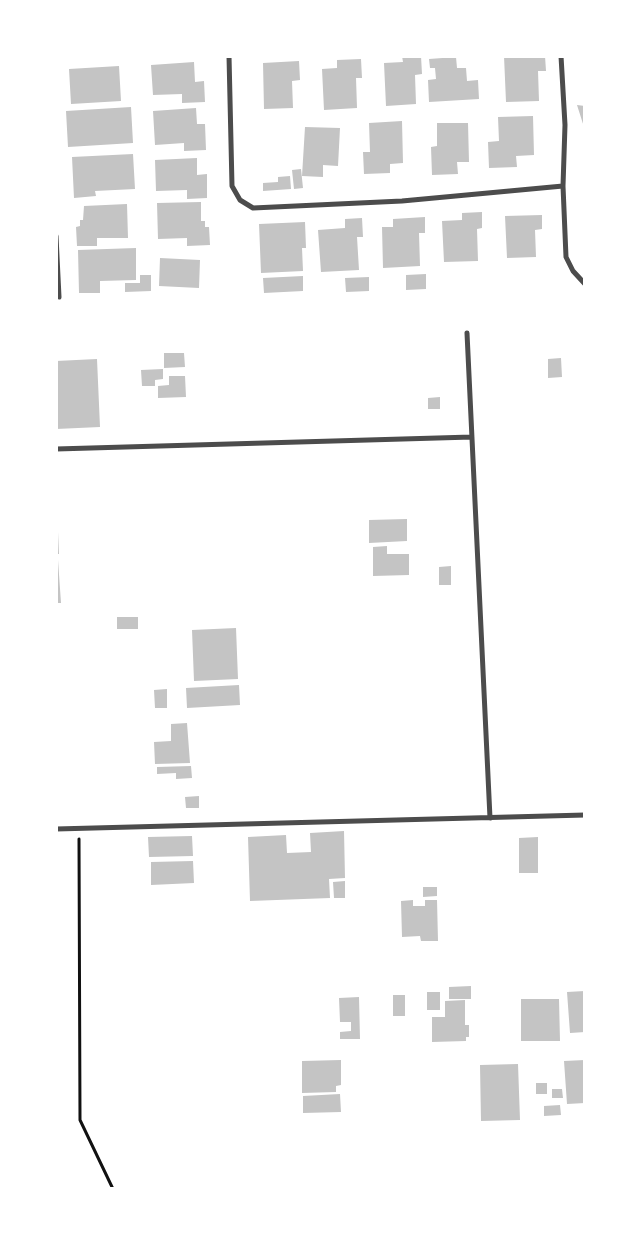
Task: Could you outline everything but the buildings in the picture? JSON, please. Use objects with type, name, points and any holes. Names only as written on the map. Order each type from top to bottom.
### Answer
[{"type":"street","points":[[229,56],[232,186],[240,200],[253,208],[402,201],[563,186]]},
{"type":"street","points":[[561,56],[565,125],[563,186],[566,257],[573,271],[585,284]]},
{"type":"street","points":[[56,236],[59,297]]},
{"type":"street","points":[[467,333],[490,818]]},
{"type":"street","points":[[56,449],[472,437]]},
{"type":"street","points":[[56,829],[585,815]]},
{"type":"path","points":[[79,828],[80,1120],[113,1189]]}]
